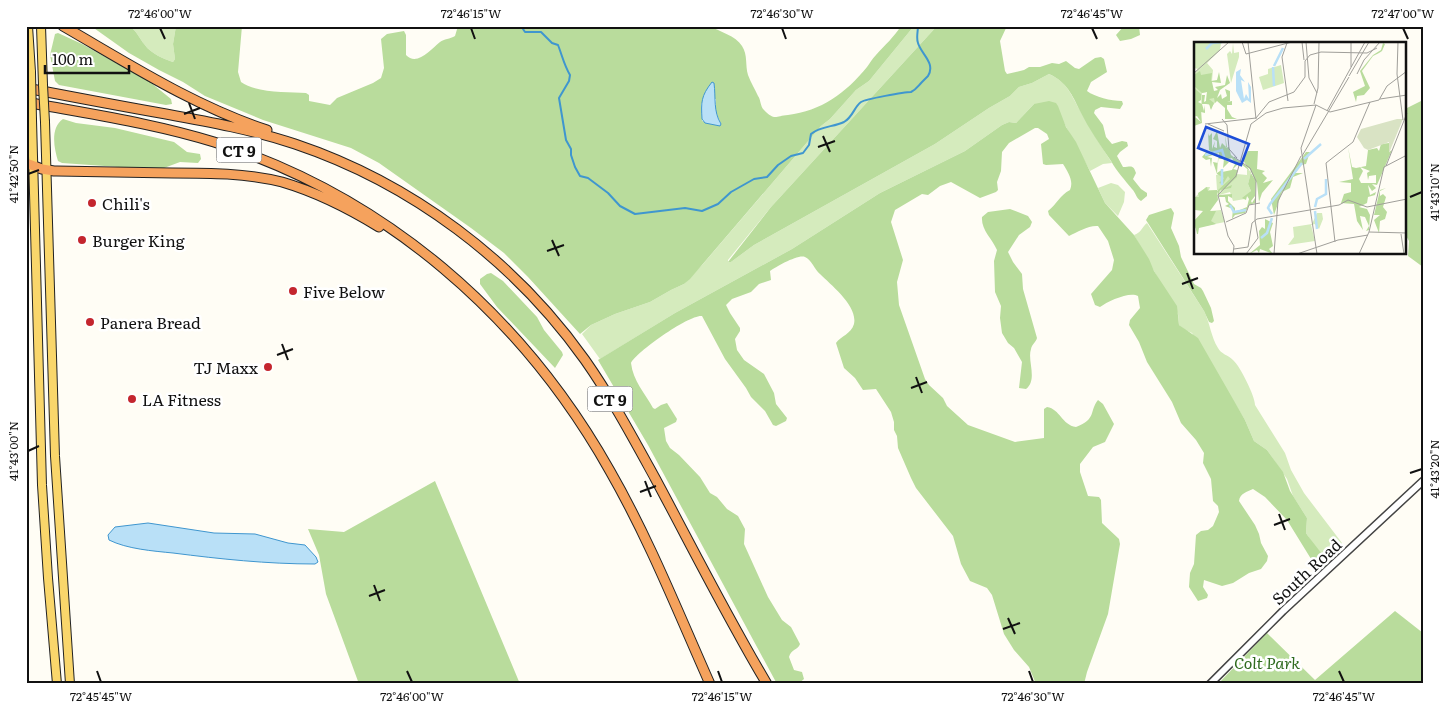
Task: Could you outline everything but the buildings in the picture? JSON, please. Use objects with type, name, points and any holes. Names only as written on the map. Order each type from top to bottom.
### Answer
[{"type":"highway","points":[[63,26],[207,107],[234,119],[270,131],[284,140]]},
{"type":"highway","name":"CT 9","points":[[26,88],[225,125],[284,140],[358,170],[398,191],[433,212],[466,236],[520,283],[549,314],[585,360],[618,411],[767,684]]},
{"type":"highway","name":"CT 9","points":[[26,102],[170,130],[216,143],[258,158],[346,200],[391,228],[476,296],[515,337],[548,376],[582,424],[610,471],[637,523],[710,684]]},
{"type":"highway","points":[[30,164],[46,170],[228,174],[270,180],[304,189],[336,203],[369,221],[417,252],[428,256]]},
{"type":"main road","points":[[28,26],[32,120],[30,164],[42,485],[57,684]]},
{"type":"main road","points":[[41,26],[56,456],[70,684]]},
{"type":"main road","points":[[36,288],[44,291],[51,301]]},
{"type":"main road","points":[[38,358],[53,358]]},
{"type":"main road","points":[[38,370],[53,369]]},
{"type":"main road","points":[[47,570],[62,572]]},
{"type":"main road","points":[[48,578],[62,572]]},
{"type":"street","name":"South Road","points":[[1210,684],[1283,611],[1423,481]]},
{"type":"green space","points":[[91,26],[129,26],[136,32],[150,51],[173,62],[175,59],[173,44],[176,26],[242,26],[238,72],[241,82],[247,86],[263,90],[306,93],[309,95],[309,101],[330,105],[337,98],[381,78],[384,68],[381,39],[387,34],[404,31],[406,35],[406,55],[415,59],[424,56],[442,41],[455,36],[458,26],[709,26],[732,37],[742,46],[745,53],[748,75],[762,107],[771,116],[775,117],[800,113],[832,99],[859,76],[901,26],[914,26],[869,81],[856,90],[830,119],[821,126],[690,279],[650,302],[615,314],[591,325],[580,334],[504,253],[379,163],[351,148],[263,120],[205,96],[129,53]],"holes":[[[716,99],[715,110],[720,125],[702,121],[701,104]]]},
{"type":"green space","points":[[129,26],[176,26],[173,44],[175,59],[173,62],[150,51],[136,32]]},
{"type":"green space","points":[[914,26],[937,26],[771,207],[728,262],[731,262],[754,245],[935,144],[1010,96],[1019,87],[1049,74],[1061,81],[1069,90],[1112,163],[1103,164],[1090,171],[1064,123],[1034,104],[1016,123],[1009,122],[1002,125],[965,151],[880,193],[792,249],[675,313],[600,359],[582,334],[591,325],[615,314],[650,302],[684,284],[821,126],[830,119],[856,90],[869,81]]},
{"type":"green space","points":[[937,26],[1007,26],[1000,41],[1007,74],[1029,67],[1040,67],[1052,63],[1059,64],[1066,61],[1079,69],[1095,58],[1101,57],[1104,59],[1107,72],[1091,82],[1087,91],[1103,98],[1122,101],[1123,104],[1120,109],[1101,107],[1095,110],[1094,113],[1103,125],[1106,137],[1112,144],[1122,141],[1127,142],[1128,146],[1117,156],[1123,167],[1134,168],[1136,173],[1133,179],[1147,193],[1147,196],[1141,201],[1138,198],[1095,137],[1065,85],[1049,74],[1019,87],[1010,96],[935,144],[754,245],[731,262],[728,262],[771,207]]},
{"type":"green space","points":[[1124,26],[1139,26],[1140,35],[1120,41],[1116,35]]},
{"type":"green space","points":[[58,33],[82,44],[150,82],[171,99],[172,104],[166,105],[59,85],[55,81],[50,55],[55,34]]},
{"type":"green space","points":[[1423,100],[1423,267],[1408,256],[1409,241],[1406,236],[1406,108]]},
{"type":"green space","points":[[1049,101],[1056,103],[1058,106],[1066,127],[1076,142],[1105,203],[1134,235],[1154,271],[1177,306],[1179,325],[1198,338],[1245,420],[1254,441],[1267,450],[1283,472],[1290,491],[1307,518],[1306,533],[1329,563],[1320,570],[1316,567],[1287,520],[1265,497],[1253,489],[1242,494],[1239,501],[1255,525],[1268,556],[1267,561],[1261,569],[1249,573],[1233,583],[1222,586],[1204,580],[1203,587],[1208,595],[1207,598],[1198,601],[1189,587],[1190,573],[1194,564],[1196,535],[1213,526],[1219,512],[1218,506],[1213,501],[1211,479],[1203,463],[1204,453],[1196,440],[1181,423],[1172,402],[1147,362],[1139,342],[1129,325],[1130,320],[1140,308],[1138,296],[1125,296],[1100,307],[1095,305],[1091,294],[1112,270],[1114,260],[1108,241],[1098,226],[1087,228],[1069,236],[1049,215],[1048,211],[1070,190],[1071,180],[1063,164],[1043,164],[1041,144],[1049,139],[1047,134],[1035,128],[1009,143],[1002,152],[1001,171],[996,192],[980,198],[951,182],[940,186],[928,195],[922,194],[895,210],[891,222],[903,260],[897,282],[899,305],[925,379],[943,398],[947,406],[968,425],[1015,442],[1044,438],[1044,409],[1047,407],[1055,411],[1071,426],[1076,427],[1090,418],[1098,400],[1103,404],[1114,424],[1105,442],[1093,447],[1080,464],[1080,472],[1088,496],[1099,497],[1101,500],[1102,523],[1119,539],[1120,544],[1108,614],[1084,684],[1036,684],[1029,667],[1014,650],[1004,634],[992,595],[987,588],[970,581],[961,564],[953,536],[916,488],[898,448],[891,412],[876,389],[863,390],[855,378],[844,368],[836,343],[853,327],[854,317],[852,310],[843,296],[818,272],[809,260],[805,257],[797,257],[770,271],[771,280],[759,284],[751,292],[732,299],[726,305],[740,328],[735,339],[737,350],[744,360],[764,374],[774,393],[776,404],[787,418],[786,421],[776,426],[773,425],[765,411],[751,397],[725,359],[702,316],[676,327],[643,351],[631,363],[637,381],[653,408],[655,409],[667,403],[677,419],[676,422],[664,428],[666,441],[670,448],[700,477],[710,493],[717,497],[727,509],[738,516],[745,529],[744,544],[768,597],[782,620],[791,627],[800,644],[791,652],[789,657],[794,670],[802,672],[804,679],[798,684],[777,684],[648,445],[598,360],[675,313],[792,249],[880,193],[965,151],[1002,125],[1009,122],[1016,123],[1034,104]]},
{"type":"green space","points":[[63,119],[76,123],[115,128],[174,142],[187,152],[200,154],[201,159],[198,163],[180,162],[164,168],[147,169],[62,163],[58,161],[54,138],[56,128]]},
{"type":"green space","points":[[1111,183],[1118,185],[1125,192],[1124,202],[1118,216],[1105,203],[1098,188]]},
{"type":"green space","points":[[1171,208],[1174,213],[1171,228],[1179,246],[1181,257],[1194,284],[1201,288],[1211,308],[1214,321],[1212,323],[1209,322],[1204,311],[1146,220],[1149,215]]},
{"type":"green space","points":[[1010,209],[1028,216],[1032,222],[1030,227],[1019,235],[1008,252],[1022,274],[1023,289],[1037,338],[1031,349],[1032,375],[1026,389],[1019,388],[1022,362],[1002,333],[1001,306],[995,292],[994,261],[997,250],[982,222],[982,217],[988,212]]},
{"type":"green space","points":[[1147,223],[1204,311],[1218,348],[1236,363],[1243,375],[1253,395],[1255,405],[1285,453],[1291,470],[1304,493],[1342,543],[1327,560],[1314,546],[1306,533],[1307,518],[1293,496],[1287,479],[1267,450],[1254,441],[1245,420],[1192,333],[1179,325],[1178,314],[1134,235]]},
{"type":"green space","points":[[491,273],[503,281],[537,317],[544,330],[562,352],[563,355],[555,368],[497,307],[480,284],[480,279]]},
{"type":"green space","points":[[435,481],[520,684],[359,684],[326,594],[319,555],[308,529],[344,532]]},
{"type":"green space","name":"Colt Park","points":[[1395,611],[1423,633],[1423,684],[1218,684],[1267,633],[1315,680]]},
{"type":"water","points":[[712,82],[714,83],[716,109],[720,126],[705,123],[702,119],[702,99]]},
{"type":"water","points":[[148,523],[214,533],[255,534],[288,543],[305,545],[318,562],[315,564],[297,564],[226,559],[140,549],[124,546],[109,540],[108,535],[115,527]]},
{"type":"waterway","points":[[521,26],[525,32],[541,32],[552,43],[558,45],[570,75],[569,81],[559,98],[566,140],[580,176],[588,178],[608,193],[620,206],[635,214],[685,208],[702,211],[718,204],[731,192],[754,179],[767,177],[778,165],[791,156],[803,153],[809,145],[811,134],[819,129],[844,122],[861,102],[913,91],[928,76],[930,71],[929,63],[917,41],[918,26]]},
{"type":"place","name":"Chili's","points":[[92,203]]},
{"type":"place","name":"Burger King","points":[[82,240]]},
{"type":"place","name":"Five Below","points":[[293,291]]},
{"type":"place","name":"Panera Bread","points":[[90,322]]},
{"type":"place","name":"TJ Maxx","points":[[268,367]]},
{"type":"place","name":"LA Fitness","points":[[132,399]]}]
